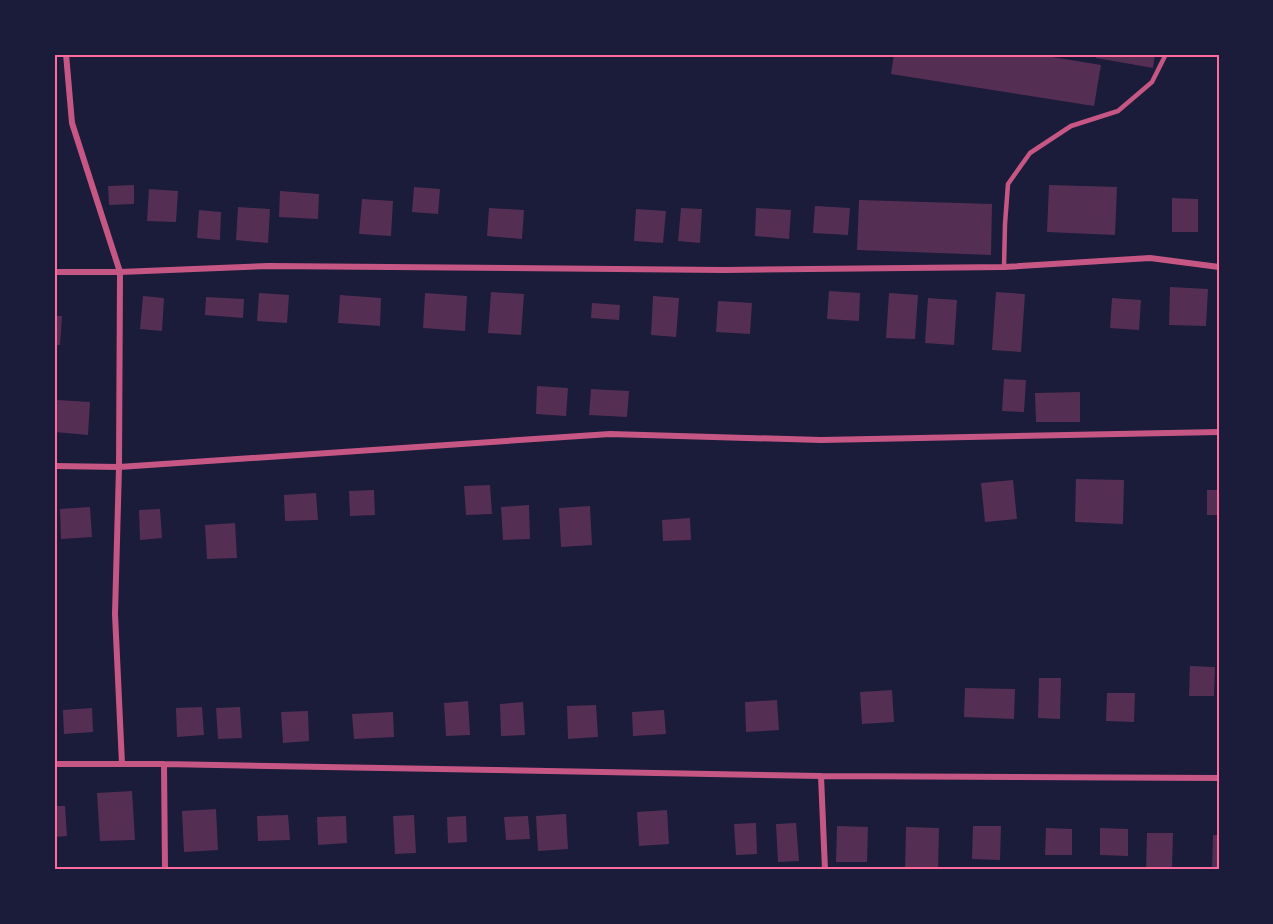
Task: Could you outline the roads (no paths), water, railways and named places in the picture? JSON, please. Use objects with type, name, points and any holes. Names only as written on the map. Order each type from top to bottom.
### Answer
[{"type":"street","points":[[66,54],[72,123],[120,272],[116,614],[122,764]]},
{"type":"street","points":[[54,272],[120,272],[269,266],[724,270],[1004,267],[1150,258],[1219,267]]},
{"type":"street","points":[[54,466],[119,467],[610,434],[821,440],[1219,432]]},
{"type":"street","points":[[54,764],[821,776],[1219,778]]},
{"type":"street","points":[[164,764],[165,870]]},
{"type":"street","points":[[821,776],[825,870]]},
{"type":"lane","points":[[1004,267],[1008,184],[1030,153],[1071,126],[1118,111],[1152,82],[1166,54]]}]
